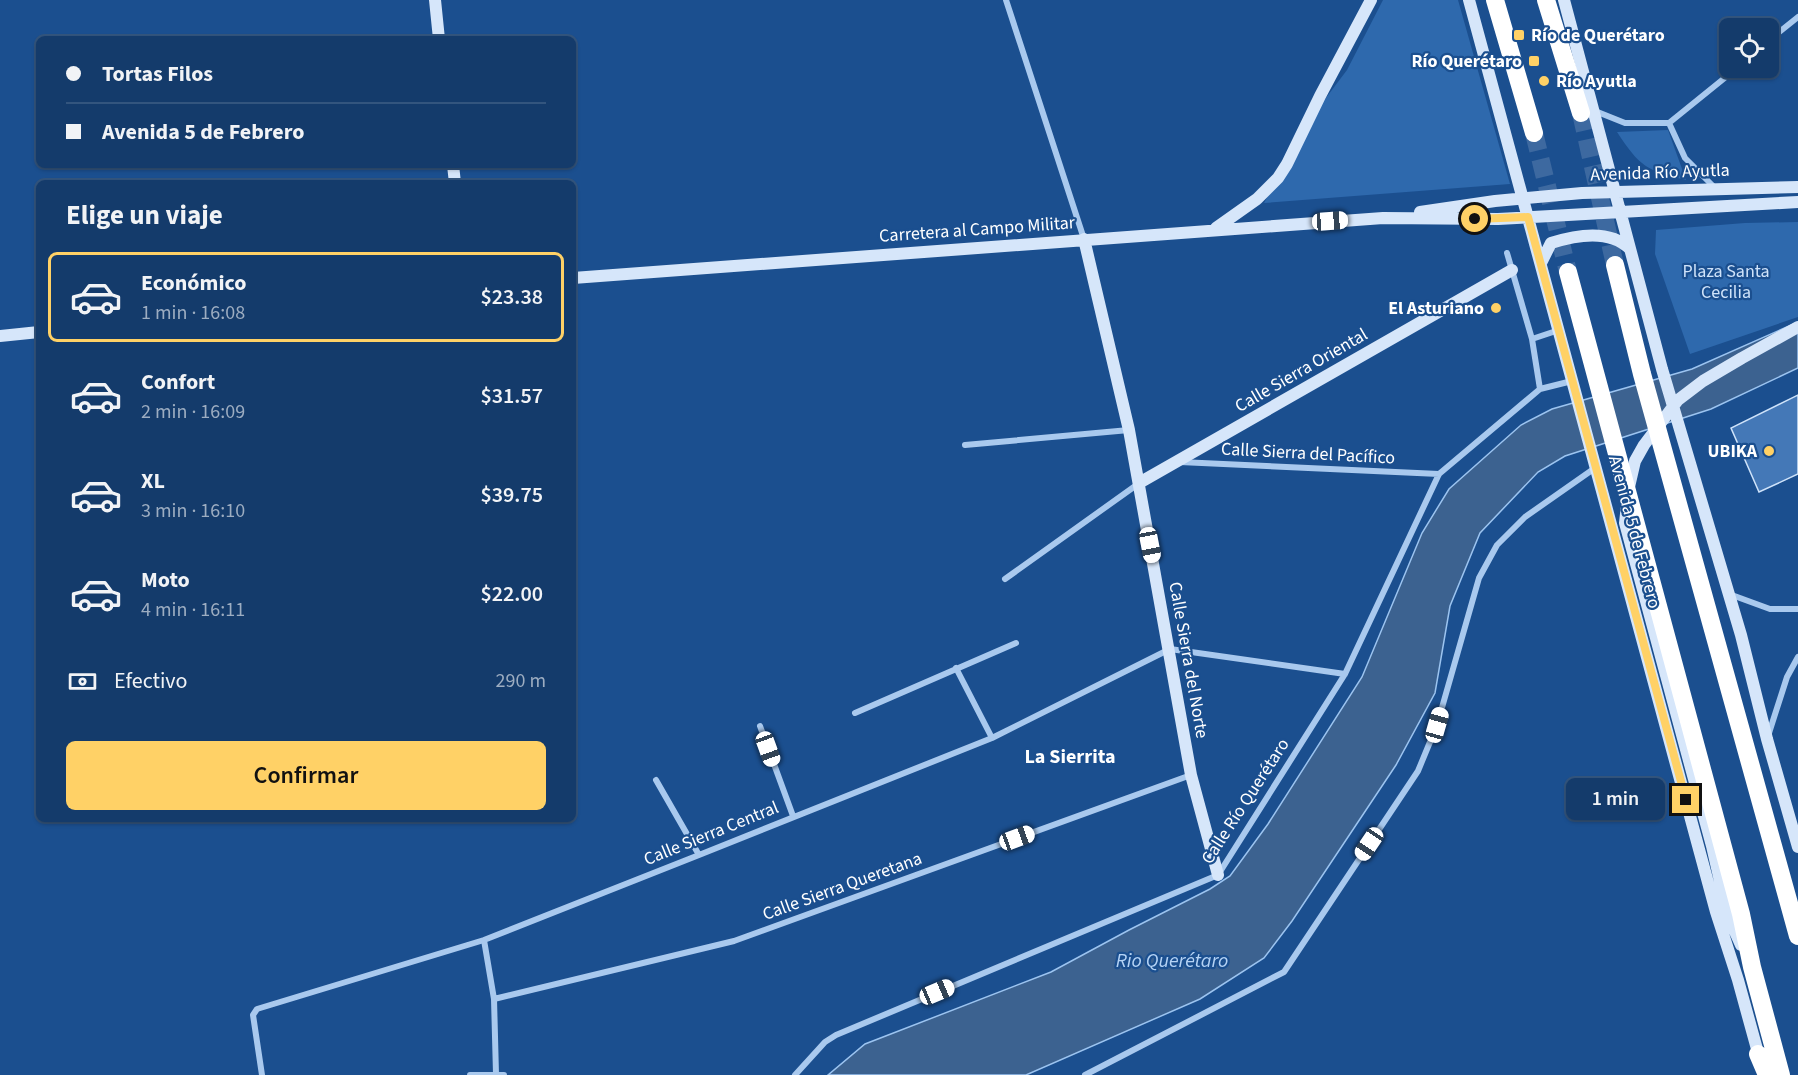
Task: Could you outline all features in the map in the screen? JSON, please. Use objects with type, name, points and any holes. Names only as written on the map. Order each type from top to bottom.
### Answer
[{"type":"highway","points":[[1495,0],[1534,133]]},
{"type":"highway","points":[[1546,0],[1587,112]]},
{"type":"highway","points":[[1615,265],[1642,374],[1798,936]]},
{"type":"highway","name":"Avenida 5 de Febrero","points":[[1568,272],[1732,880],[1752,968],[1781,1075]]},
{"type":"highway","points":[[1758,1054],[1766,1075]]},
{"type":"main road","points":[[435,0],[439,36]]},
{"type":"main road","points":[[1213,229],[1257,199],[1278,178],[1287,165],[1320,96],[1371,0]]},
{"type":"main road","name":"Avenida 5 de Febrero","points":[[1469,0],[1716,912],[1738,980],[1758,1054]]},
{"type":"main road","points":[[1564,0],[1587,112],[1615,191],[1662,369],[1741,635],[1767,740],[1798,847]]},
{"type":"main road","name":"Avenida Río Ayutla","points":[[1523,198],[1615,191],[1798,187]]},
{"type":"main road","name":"Carretera al Campo Militar","points":[[1383,218],[1523,198]]},
{"type":"main road","name":"Avenida Río Ayutla","points":[[1528,217],[1798,202]]},
{"type":"main road","name":"Carretera al Campo Militar","points":[[576,278],[1383,218],[1528,217]]},
{"type":"main road","points":[[1541,263],[1551,243],[1564,239],[1606,236],[1622,241],[1631,250]]},
{"type":"main road","name":"Calle Sierra del Norte","points":[[1084,239],[1129,430],[1191,775],[1218,875]]},
{"type":"main road","name":"Calle Sierra Oriental","points":[[1139,483],[1512,270]]},
{"type":"main road","points":[[1752,968],[1728,916],[1712,846],[1624,523],[1635,461],[1644,445],[1678,400],[1722,369],[1798,327]]},
{"type":"main road","points":[[0,336],[36,332]]},
{"type":"street","points":[[1006,0],[1084,239]]},
{"type":"street","points":[[1779,32],[1798,17]]},
{"type":"street","points":[[1587,112],[1625,123],[1669,123],[1725,78]]},
{"type":"street","points":[[1669,123],[1685,158],[1714,188]]},
{"type":"street","points":[[1507,253],[1532,339],[1540,389]]},
{"type":"street","points":[[1532,339],[1558,330]]},
{"type":"street","name":"Calle Río Querétaro","points":[[795,1075],[825,1042],[836,1035],[1218,875],[1345,674],[1439,474],[1540,389],[1572,381]]},
{"type":"street","points":[[965,446],[1129,430]]},
{"type":"street","name":"Calle Sierra del Pacífico","points":[[1177,462],[1439,474]]},
{"type":"street","points":[[1085,1075],[1284,972],[1418,771],[1437,725],[1479,578],[1497,545],[1525,518],[1596,468]]},
{"type":"street","points":[[1005,579],[1139,483]]},
{"type":"street","points":[[1728,594],[1770,609],[1798,609]]},
{"type":"street","points":[[855,713],[1016,643]]},
{"type":"street","points":[[1170,649],[1345,674]]},
{"type":"street","name":"Calle Sierra Central","points":[[262,1075],[253,1015],[257,1009],[484,939],[699,855],[992,738],[1170,649]]},
{"type":"street","points":[[1767,740],[1787,677],[1798,657]]},
{"type":"street","points":[[956,668],[992,738]]},
{"type":"street","points":[[760,726],[793,816]]},
{"type":"street","name":"Calle Sierra Queretana","points":[[494,999],[734,941],[1191,775]]},
{"type":"street","points":[[656,780],[699,855]]},
{"type":"street","points":[[484,939],[494,999],[496,1074]]},
{"type":"street","points":[[470,1075],[504,1075]]},
{"type":"green space","points":[[1383,0],[1458,0],[1510,184],[1264,203],[1307,123],[1347,70]]},
{"type":"green space","points":[[1668,130],[1686,180],[1653,170],[1645,165],[1632,153],[1617,132]]},
{"type":"green space","name":"Plaza Santa Cecilia","points":[[1798,222],[1798,317],[1690,354],[1655,254],[1656,230],[1745,223]]},
{"type":"water","name":"Rio Querétaro","points":[[1798,322],[1798,368],[1711,409],[1565,456],[1538,472],[1480,533],[1450,606],[1435,693],[1396,765],[1292,921],[1264,958],[1200,999],[1026,1075],[828,1075],[865,1044],[1051,972],[1210,889],[1230,876],[1268,824],[1362,677],[1422,533],[1449,489],[1521,425],[1552,409],[1692,369]]},
{"type":"building","name":"UBIKA","points":[[1798,395],[1798,474],[1759,492],[1731,428]]},
{"type":"tunnel","points":[[1581,113],[1615,265]]},
{"type":"tunnel","points":[[1534,133],[1568,272]]},
{"type":"place","name":"Río de Querétaro","points":[[1519,35]]},
{"type":"place","name":"Río Querétaro","points":[[1534,61]]},
{"type":"place","name":"Río Ayutla","points":[[1544,81]]},
{"type":"place","name":"El Asturiano","points":[[1496,308]]},
{"type":"place","name":"UBIKA","points":[[1769,451]]},
{"type":"district","name":"La Sierrita","points":[[1070,756]]},
{"type":"route","points":[[1475,219],[1528,217],[1686,800]]}]
